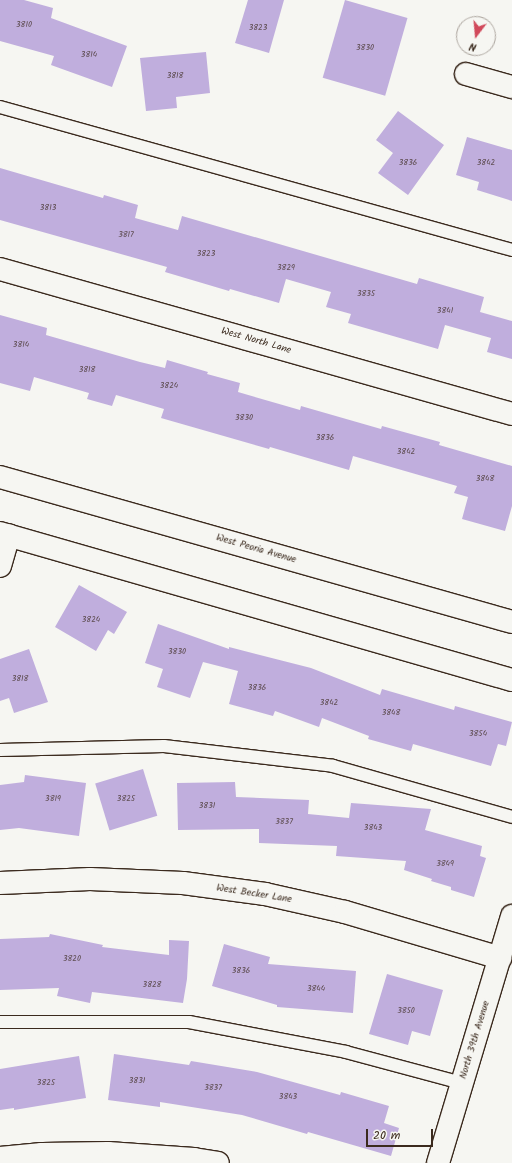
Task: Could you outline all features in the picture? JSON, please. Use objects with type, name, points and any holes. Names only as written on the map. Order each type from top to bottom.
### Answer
[{"type":"street","points":[[466,74],[512,87]]},
{"type":"street","name":"West North Lane","points":[[0,269],[512,414]]},
{"type":"street","name":"West Peoria Avenue","points":[[0,476],[512,622]]},
{"type":"street","points":[[0,566],[5,534],[512,680]]},
{"type":"street","name":"West Becker Lane","points":[[0,883],[90,880],[168,883],[265,894],[345,912],[500,958]]},
{"type":"street","name":"North 39th Avenue","points":[[438,1163],[512,916]]},
{"type":"street","points":[[0,1158],[42,1154],[108,1152],[194,1159],[218,1163]]},
{"type":"lane","points":[[0,107],[512,250]]},
{"type":"lane","points":[[0,750],[164,746],[333,766],[512,817]]},
{"type":"lane","points":[[0,1022],[189,1022],[346,1052],[462,1083]]},
{"type":"building","points":[[0,0],[24,0],[53,8],[51,18],[127,46],[112,87],[51,65],[54,56],[0,41]]},
{"type":"building","points":[[248,0],[284,0],[269,53],[235,43]]},
{"type":"building","points":[[345,0],[407,18],[385,96],[323,78]]},
{"type":"building","points":[[206,52],[210,93],[176,97],[177,108],[146,111],[140,58]]},
{"type":"building","points":[[398,111],[444,145],[408,195],[378,173],[393,153],[376,140]]},
{"type":"building","points":[[467,137],[512,150],[512,201],[477,190],[479,182],[456,175]]},
{"type":"building","points":[[0,168],[103,198],[104,195],[138,205],[135,218],[178,230],[182,216],[417,284],[419,278],[484,297],[480,312],[512,321],[512,359],[487,352],[491,338],[445,325],[438,349],[348,323],[351,314],[326,307],[331,292],[286,279],[279,303],[230,289],[229,291],[165,272],[167,267],[0,220]]},
{"type":"building","points":[[0,315],[47,328],[46,335],[140,362],[165,368],[167,360],[208,372],[207,374],[240,383],[238,392],[300,410],[301,406],[381,429],[382,426],[440,442],[439,445],[512,466],[512,506],[505,531],[462,519],[468,497],[454,493],[457,486],[353,456],[349,470],[270,447],[269,449],[161,418],[164,409],[116,395],[112,406],[87,399],[89,393],[34,377],[30,391],[0,383]]},
{"type":"building","points":[[79,585],[127,612],[114,634],[108,630],[96,651],[55,627]]},
{"type":"building","points":[[158,624],[229,649],[229,647],[311,668],[380,695],[382,689],[454,710],[455,706],[512,722],[506,746],[498,744],[491,766],[413,744],[411,751],[368,739],[369,736],[322,718],[319,727],[275,711],[273,716],[229,704],[238,671],[203,662],[190,698],[157,687],[163,669],[145,663]]},
{"type":"building","points":[[29,649],[48,702],[14,713],[9,698],[0,701],[0,659]]},
{"type":"building","points":[[143,769],[157,816],[110,830],[95,784]]},
{"type":"building","points":[[25,775],[86,783],[79,836],[19,828],[0,830],[0,785],[24,782]]},
{"type":"building","points":[[235,782],[236,797],[309,800],[308,814],[349,818],[351,803],[431,809],[425,830],[482,846],[480,856],[486,858],[474,897],[451,890],[451,887],[404,870],[406,861],[336,856],[337,846],[259,843],[259,829],[178,830],[177,783]]},
{"type":"building","points":[[50,934],[103,945],[102,947],[169,955],[169,940],[189,941],[187,979],[183,1003],[92,992],[90,1003],[57,996],[59,988],[0,990],[0,939],[49,937]]},
{"type":"building","points":[[224,944],[270,957],[268,964],[356,971],[353,1013],[277,1007],[277,1005],[212,986]]},
{"type":"building","points":[[387,974],[443,990],[430,1036],[412,1031],[408,1045],[369,1034]]},
{"type":"building","points":[[114,1054],[189,1065],[191,1061],[257,1072],[340,1095],[341,1092],[389,1106],[384,1123],[399,1128],[391,1156],[242,1115],[160,1102],[160,1107],[108,1100]]},
{"type":"building","points":[[79,1056],[86,1098],[14,1110],[14,1108],[0,1110],[0,1069]]}]
